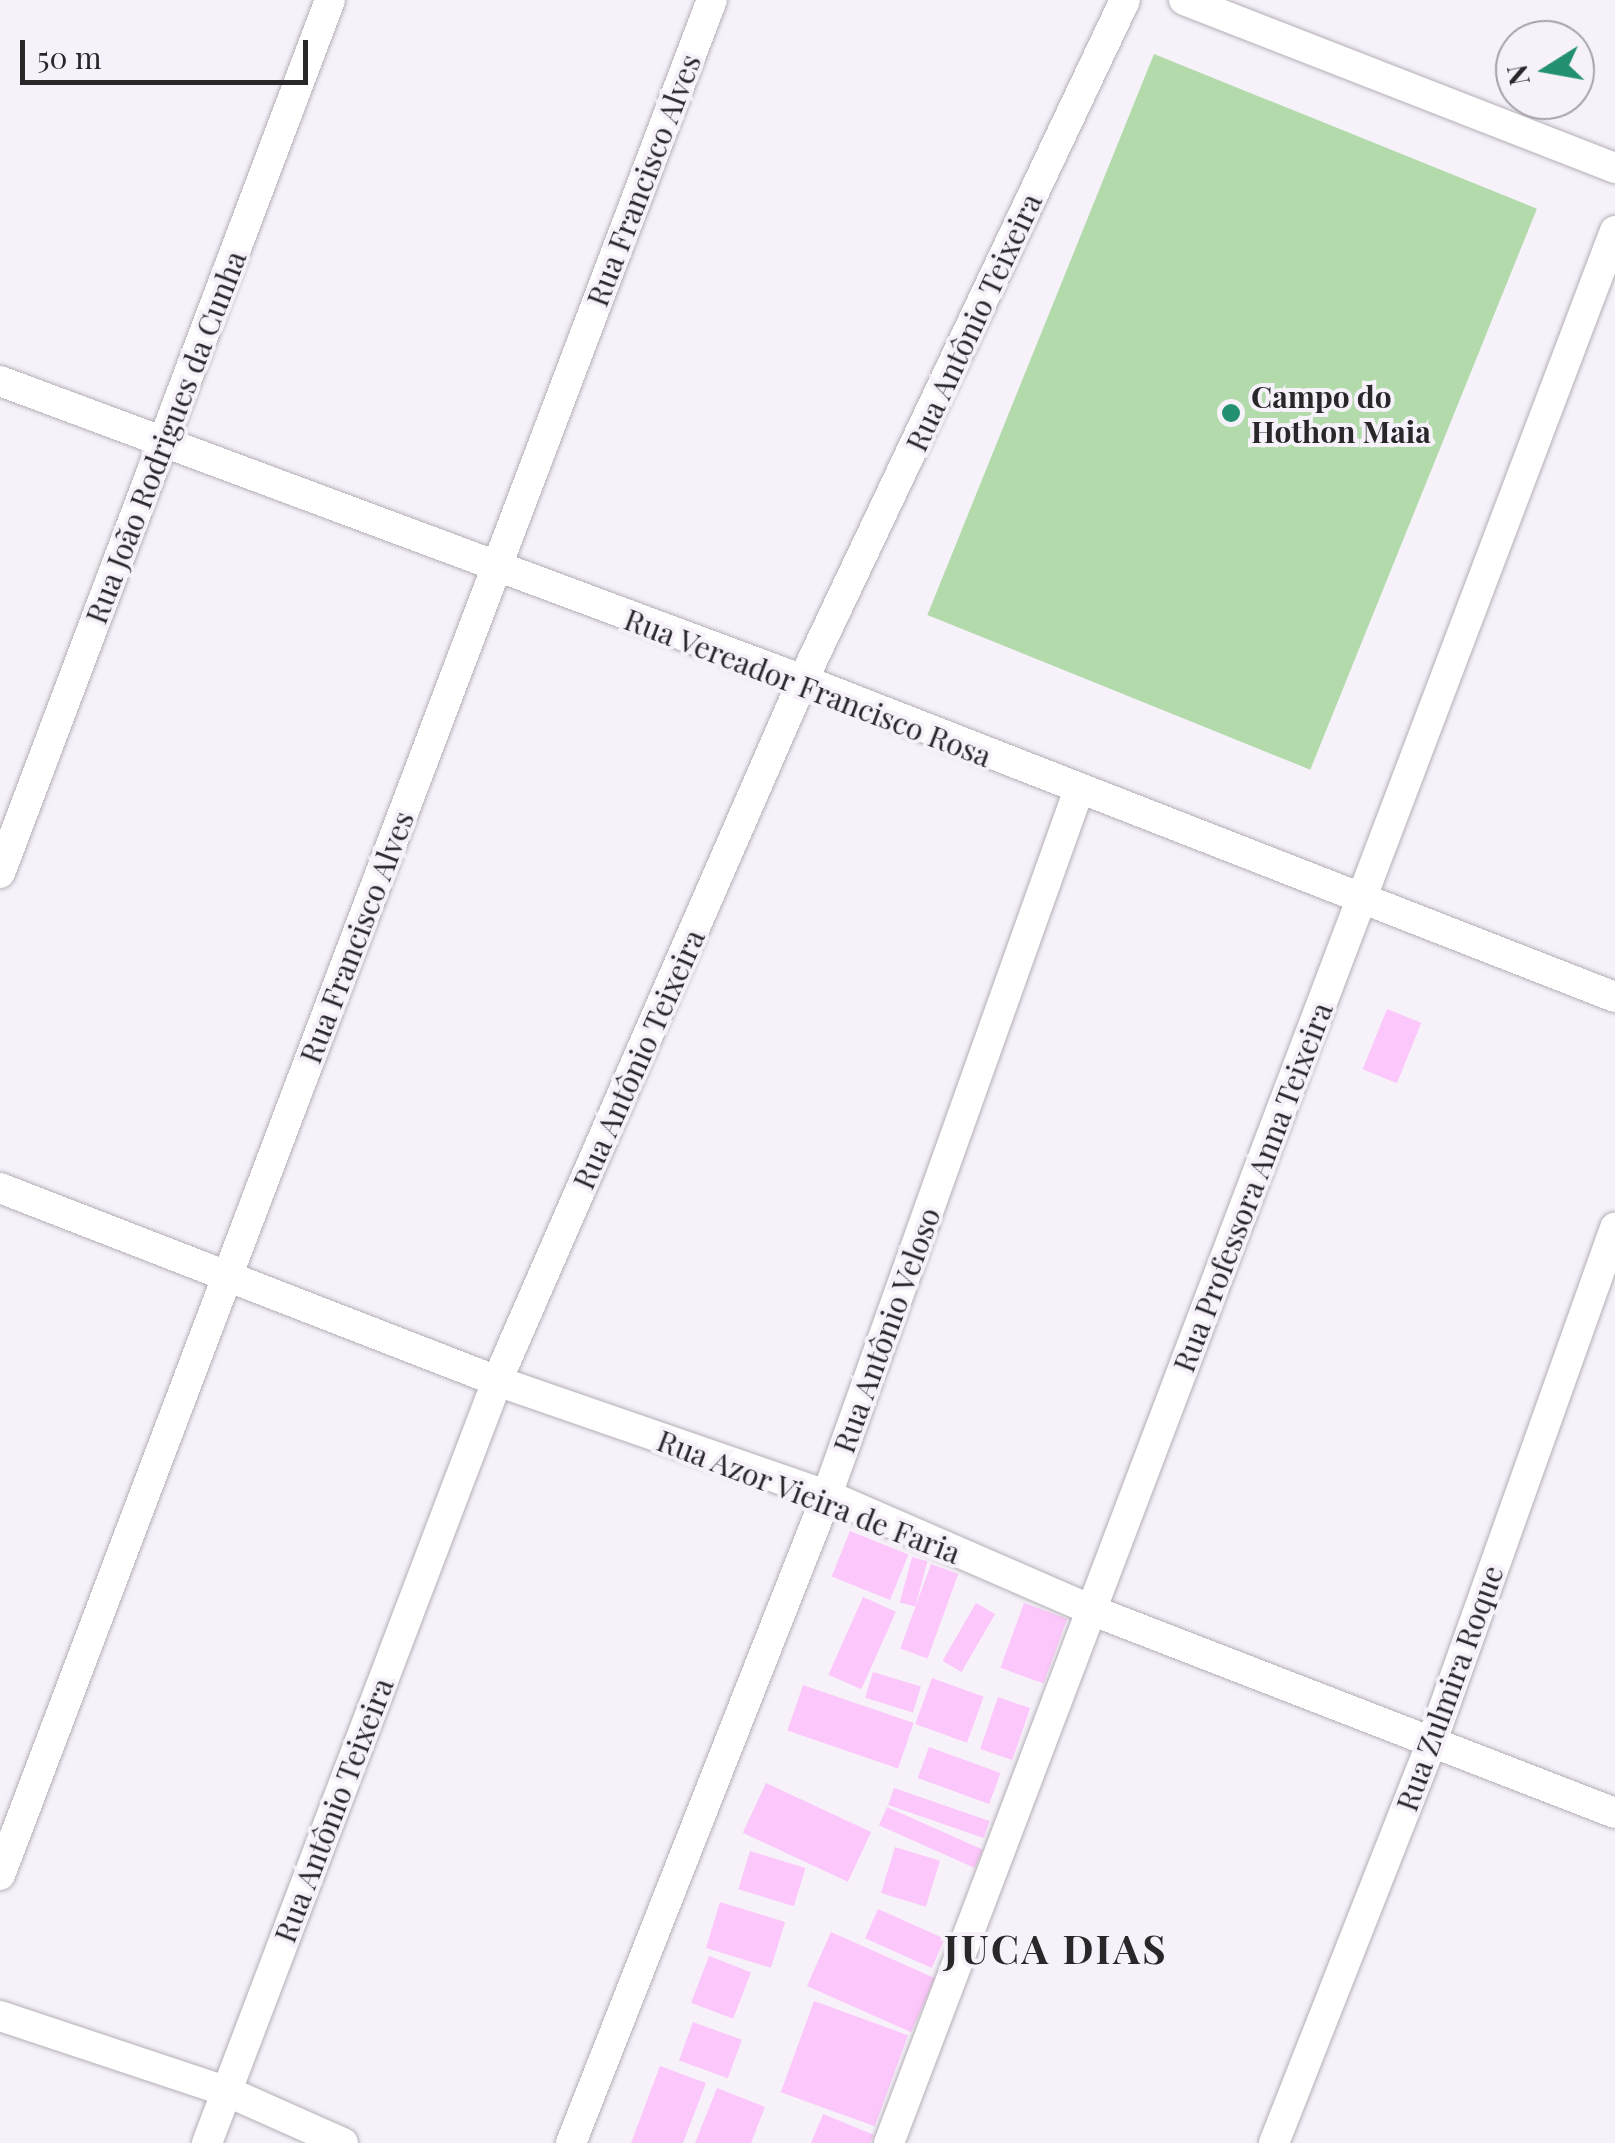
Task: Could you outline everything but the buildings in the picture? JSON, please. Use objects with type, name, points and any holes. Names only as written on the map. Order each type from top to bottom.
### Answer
[{"type":"street","name":"Rua João Rodrigues da Cunha","points":[[0,874],[330,0]]},
{"type":"street","name":"Rua Francisco Alves","points":[[0,1875],[712,0]]},
{"type":"street","name":"Rua Antônio Teixeira","points":[[208,2143],[498,1381],[803,680],[1125,0]]},
{"type":"street","points":[[1184,0],[1615,168]]},
{"type":"street","name":"Rua Professora Anna Teixeira","points":[[890,2143],[1615,231]]},
{"type":"street","name":"Rua Vereador Francisco Rosa","points":[[0,381],[496,570],[803,680],[1078,792],[1615,997]]},
{"type":"street","name":"Rua Antônio Veloso","points":[[571,2143],[826,1496],[1078,792]]},
{"type":"street","name":"Rua Azor Vieira de Faria","points":[[0,1188],[498,1381],[826,1496],[1092,1610],[1615,1814]]},
{"type":"street","name":"Rua Zulmira Roque","points":[[1274,2143],[1432,1741],[1615,1228]]},
{"type":"street","points":[[0,2016],[226,2092],[343,2143]]},
{"type":"green space","name":"Campo do Hothon Maia","points":[[1154,54],[1537,209],[1310,770],[927,615]]},
{"type":"place","name":"Campo do Hothon Maia","points":[[1231,413]]},
{"type":"district","name":"JUCA DIAS","points":[[1056,1948]]}]
